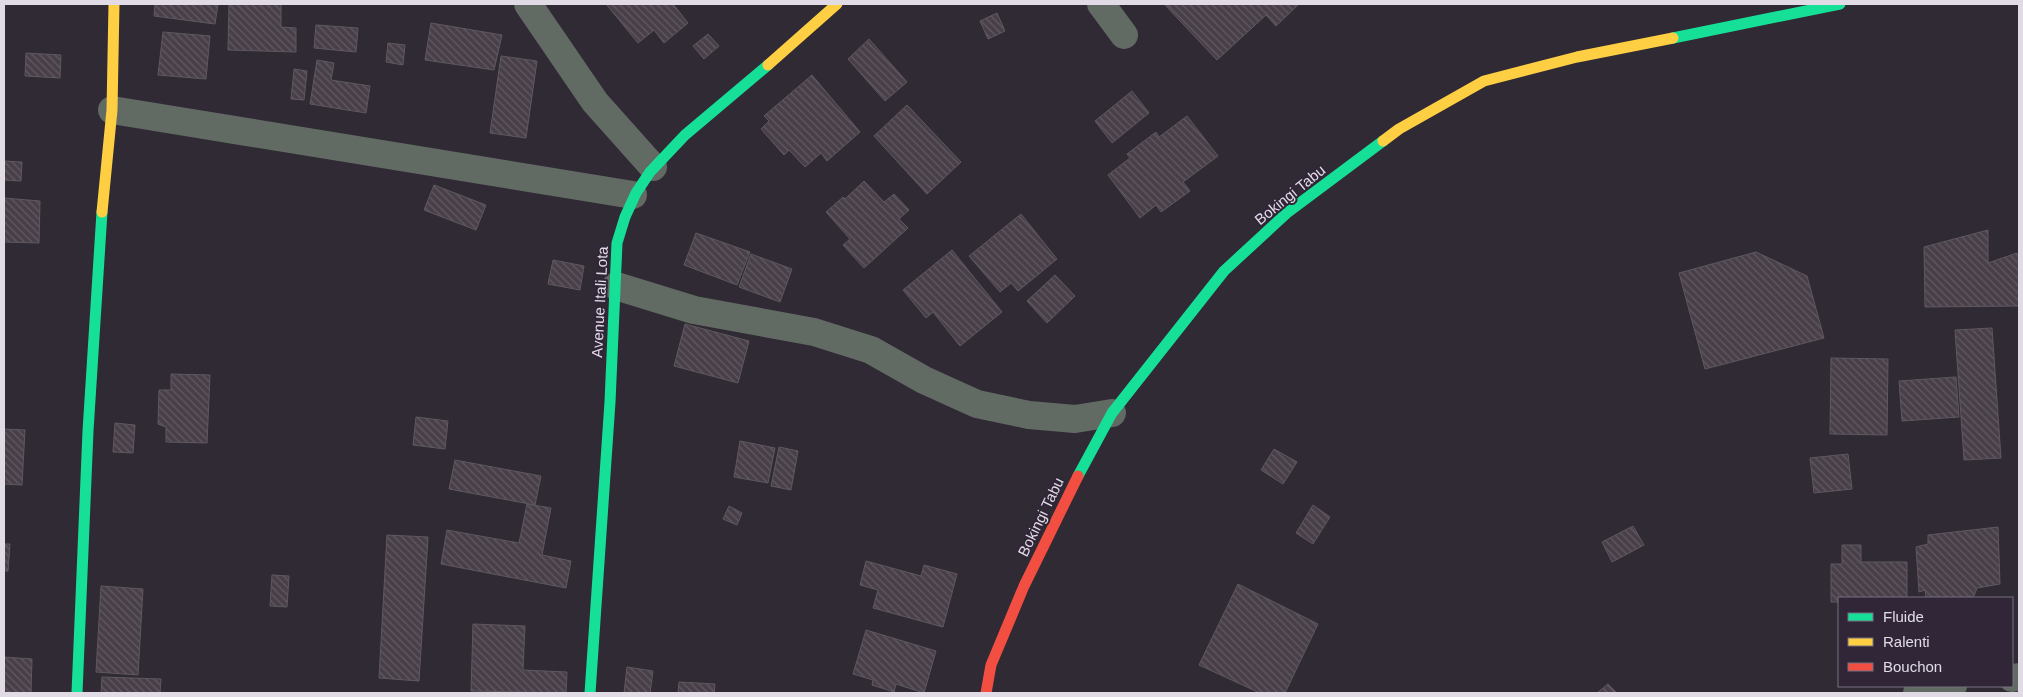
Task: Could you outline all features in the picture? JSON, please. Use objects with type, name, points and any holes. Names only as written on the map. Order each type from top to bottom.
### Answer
[{"type":"street","points":[[77,693],[99,238],[112,110],[114,4]]},
{"type":"street","points":[[528,4],[595,102],[653,167]]},
{"type":"street","name":"Avenue Itali Lota","points":[[590,693],[616,286],[617,243],[622,222],[633,195],[653,167],[670,148],[837,4]]},
{"type":"street","points":[[1101,4],[1124,35]]},
{"type":"street","name":"Bokingi Tabu","points":[[986,693],[991,664],[1024,586],[1058,514],[1112,413],[1224,271],[1288,212],[1399,129],[1484,80],[1577,56],[1840,4]]},
{"type":"street","points":[[112,110],[633,195]]},
{"type":"street","points":[[616,286],[694,310],[817,333],[871,350],[924,380],[978,404],[1029,415],[1075,419],[1112,413]]},
{"type":"street","points":[[1918,693],[1948,687]]},
{"type":"building","points":[[155,4],[218,4],[215,24],[154,16]]},
{"type":"building","points":[[229,4],[281,4],[281,27],[296,28],[296,52],[228,50]]},
{"type":"building","points":[[606,4],[673,4],[688,23],[664,43],[654,30],[638,43]]},
{"type":"building","points":[[1164,4],[1299,4],[1276,26],[1266,15],[1217,60]]},
{"type":"building","points":[[997,13],[1005,31],[988,39],[980,21]]},
{"type":"building","points":[[431,23],[502,35],[494,70],[425,60]]},
{"type":"building","points":[[316,25],[358,28],[356,52],[314,48]]},
{"type":"building","points":[[163,32],[210,36],[206,79],[158,75]]},
{"type":"building","points":[[708,34],[719,46],[704,59],[693,46]]},
{"type":"building","points":[[869,39],[907,82],[885,101],[848,59]]},
{"type":"building","points":[[388,43],[405,45],[403,65],[386,62]]},
{"type":"building","points":[[26,53],[61,55],[60,78],[25,76]]},
{"type":"building","points":[[501,56],[537,61],[526,138],[490,133]]},
{"type":"building","points":[[317,60],[334,63],[331,80],[370,86],[366,113],[310,104]]},
{"type":"building","points":[[294,69],[307,71],[304,100],[291,99]]},
{"type":"building","points":[[812,75],[860,132],[827,161],[821,153],[805,167],[789,150],[784,155],[761,129],[769,121],[764,116]]},
{"type":"building","points":[[1132,91],[1149,113],[1112,143],[1095,121]]},
{"type":"building","points":[[907,105],[961,162],[927,194],[874,136]]},
{"type":"building","points":[[1187,116],[1218,156],[1183,182],[1190,191],[1161,212],[1156,205],[1140,218],[1108,175],[1130,158],[1127,154],[1156,132],[1159,137]]},
{"type":"building","points":[[4,161],[22,162],[21,181],[4,180]]},
{"type":"building","points":[[864,181],[884,202],[894,194],[909,210],[899,219],[908,228],[864,268],[843,245],[850,239],[826,212],[843,197],[845,199]]},
{"type":"building","points":[[434,185],[486,205],[476,230],[424,210]]},
{"type":"building","points":[[4,198],[40,201],[39,243],[4,242]]},
{"type":"building","points":[[1021,214],[1057,259],[1018,291],[1011,283],[1000,292],[969,256]]},
{"type":"building","points":[[1988,230],[1988,263],[2017,253],[2019,261],[2019,306],[1925,307],[1924,247]]},
{"type":"building","points":[[696,233],[750,252],[737,285],[684,265]]},
{"type":"building","points":[[952,250],[1002,312],[960,346],[933,312],[926,318],[903,290]]},
{"type":"building","points":[[1756,252],[1807,276],[1824,338],[1705,369],[1679,273]]},
{"type":"building","points":[[751,254],[792,269],[780,302],[739,287]]},
{"type":"building","points":[[553,260],[584,266],[580,290],[548,284]]},
{"type":"building","points":[[1055,275],[1075,296],[1047,323],[1027,301]]},
{"type":"building","points":[[685,324],[749,341],[738,383],[674,366]]},
{"type":"building","points":[[1992,328],[2001,458],[1964,460],[1955,330]]},
{"type":"building","points":[[1831,358],[1888,359],[1887,435],[1830,434]]},
{"type":"building","points":[[171,374],[210,375],[207,443],[166,442],[166,427],[158,424],[159,390],[171,390]]},
{"type":"building","points":[[1956,377],[1959,417],[1902,421],[1899,381]]},
{"type":"building","points":[[416,417],[448,421],[445,449],[413,445]]},
{"type":"building","points":[[115,423],[135,425],[133,453],[113,452]]},
{"type":"building","points":[[4,429],[25,430],[22,485],[4,484]]},
{"type":"building","points":[[740,441],[775,448],[768,483],[734,477]]},
{"type":"building","points":[[779,447],[798,451],[791,490],[771,486]]},
{"type":"building","points":[[1274,449],[1297,462],[1283,484],[1261,470]]},
{"type":"building","points":[[1848,454],[1852,489],[1814,493],[1810,458]]},
{"type":"building","points":[[455,460],[541,476],[535,505],[449,489]]},
{"type":"building","points":[[527,504],[551,508],[542,555],[571,561],[566,588],[441,564],[447,530],[519,543]]},
{"type":"building","points":[[1313,505],[1330,517],[1313,544],[1296,533]]},
{"type":"building","points":[[729,506],[742,513],[737,525],[723,519]]},
{"type":"building","points":[[1633,526],[1644,545],[1612,562],[1602,542]]},
{"type":"building","points":[[1998,527],[2000,584],[1977,588],[1974,596],[1969,597],[1926,597],[1925,590],[1919,592],[1916,547],[1928,544],[1928,535]]},
{"type":"building","points":[[387,535],[428,537],[419,681],[379,678]]},
{"type":"building","points":[[4,544],[10,544],[8,571],[4,571]]},
{"type":"building","points":[[1842,545],[1861,545],[1861,562],[1907,562],[1907,597],[1838,597],[1838,602],[1831,602],[1831,564],[1842,564]]},
{"type":"building","points":[[866,561],[921,576],[924,565],[957,574],[943,627],[873,608],[878,590],[860,585]]},
{"type":"building","points":[[272,575],[289,576],[287,607],[270,606]]},
{"type":"building","points":[[1238,584],[1318,624],[1285,693],[1260,693],[1199,665]]},
{"type":"building","points":[[101,586],[143,589],[138,675],[96,672]]},
{"type":"building","points":[[473,624],[525,626],[523,670],[567,672],[566,693],[471,691]]},
{"type":"building","points":[[866,630],[936,651],[924,693],[896,684],[894,692],[872,685],[873,680],[853,674]]},
{"type":"building","points":[[4,657],[32,659],[31,693],[4,693]]},
{"type":"building","points":[[627,667],[653,671],[650,693],[624,693]]},
{"type":"building","points":[[102,677],[161,679],[160,693],[101,693]]},
{"type":"building","points":[[679,682],[715,684],[714,693],[678,693]]},
{"type":"building","points":[[1608,684],[1617,693],[1597,693]]},
{"type":"traffic: fast","points":[[1673,38],[1840,4]]},
{"type":"traffic: fast","points":[[590,693],[610,402],[617,243],[625,217],[636,193],[650,172],[685,135],[768,65]]},
{"type":"traffic: fast","points":[[1078,476],[1112,413],[1224,271],[1288,212],[1383,141]]},
{"type":"traffic: fast","points":[[77,693],[88,431],[102,212]]},
{"type":"traffic: slow","points":[[102,212],[112,110],[114,4]]},
{"type":"traffic: slow","points":[[768,65],[837,4]]},
{"type":"traffic: slow","points":[[1383,141],[1399,129],[1484,81],[1577,57],[1673,38]]},
{"type":"traffic: jam","points":[[986,693],[991,665],[1024,586],[1078,476]]}]
